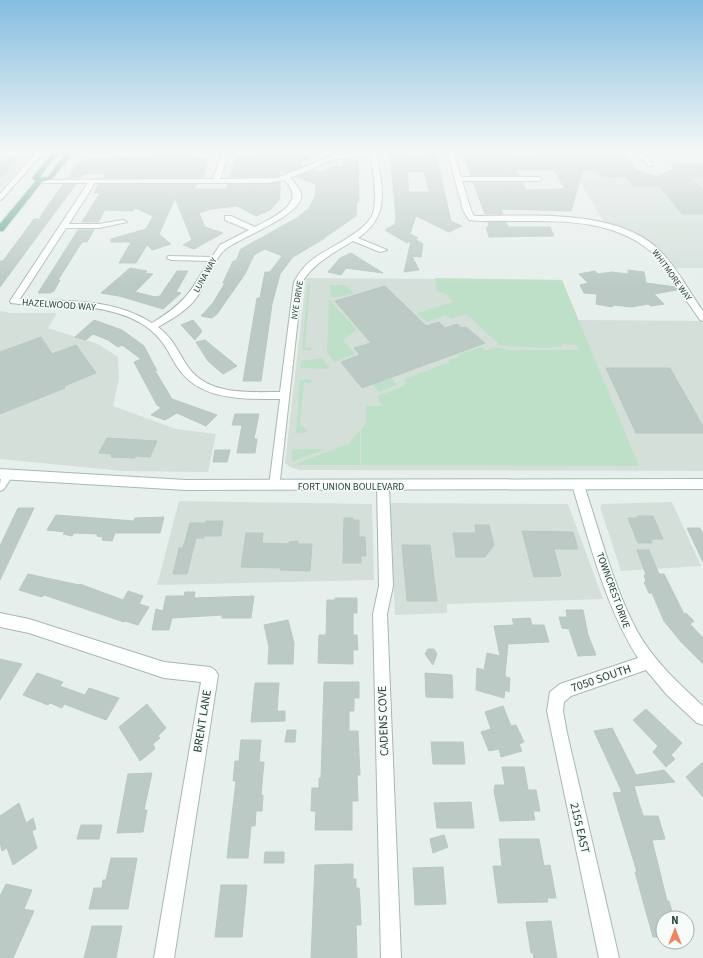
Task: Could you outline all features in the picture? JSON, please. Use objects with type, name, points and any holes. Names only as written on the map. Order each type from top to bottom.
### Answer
[{"type":"main road","points":[[0,229],[29,195]]},
{"type":"street","points":[[63,226],[84,195]]},
{"type":"street","name":"LUNA WAY","points":[[152,326],[174,314],[192,297],[214,259],[223,247],[283,213],[295,203],[297,195]]},
{"type":"street","name":"NYE DRIVE","points":[[275,486],[297,285],[300,277],[314,261],[369,225],[375,218],[377,211],[376,195]]},
{"type":"street","name":"WHITMORE WAY","points":[[463,195],[467,210],[472,218],[573,219],[591,222],[637,238],[657,252],[703,318]]},
{"type":"street","points":[[228,218],[254,229]]},
{"type":"street","points":[[63,226],[99,226],[124,222]]},
{"type":"street","name":"HAZELWOOD WAY","points":[[63,226],[14,300],[26,302],[84,304],[106,307],[138,318],[152,326],[172,345],[182,367],[190,377],[204,386],[222,392],[236,394],[285,395]]},
{"type":"street","points":[[351,238],[383,250]]},
{"type":"street","points":[[170,258],[214,259]]},
{"type":"street","points":[[0,486],[3,475]]},
{"type":"street","name":"FORT UNION BOULEVARD","points":[[3,475],[147,483],[275,486],[703,484]]},
{"type":"street","name":"TOWNCREST DRIVE","points":[[578,485],[620,611],[632,636],[649,662],[673,689],[703,717]]},
{"type":"street","name":"CADENS COVE","points":[[383,486],[386,586],[380,614],[390,958]]},
{"type":"street","name":"BRENT LANE","points":[[0,620],[29,626],[164,670],[210,676],[164,958]]},
{"type":"street","name":"7050 SOUTH","points":[[556,698],[566,690],[649,662]]},
{"type":"street","name":"2155 EAST","points":[[556,698],[555,711],[559,733],[609,958]]},
{"type":"shaded area","points":[[588,195],[703,195],[703,268],[675,268],[664,254],[651,242],[605,224]]},
{"type":"shaded area","points":[[306,278],[562,280],[578,320],[703,321],[703,471],[300,470],[290,467],[285,463]]},
{"type":"shaded area","points":[[0,311],[10,313],[57,313],[48,328],[98,344],[118,357],[119,379],[113,406],[176,429],[216,434],[208,472],[123,471],[0,459]]},
{"type":"shaded area","points":[[179,501],[372,504],[374,580],[157,585]]},
{"type":"shaded area","points":[[672,502],[701,566],[621,571],[600,507],[602,504]]},
{"type":"shaded area","points":[[390,503],[568,504],[603,599],[447,604],[447,613],[395,615]]},
{"type":"green space","points":[[435,278],[562,280],[639,466],[361,465],[361,429],[366,423],[366,406],[382,406],[377,396],[404,386],[404,379],[450,362],[448,360],[458,357],[457,355],[482,347],[487,351],[495,347],[509,350],[579,350],[576,345],[562,344],[562,346],[546,348],[498,345],[499,344],[466,314],[450,319],[446,315],[427,322],[417,313],[453,302],[447,295],[437,291]]},
{"type":"green space","points":[[308,285],[310,285],[305,347],[312,348],[311,350],[303,350],[302,346]]},
{"type":"green space","points":[[330,285],[345,285],[354,293],[340,297],[331,297]]},
{"type":"green space","points":[[329,299],[357,330],[343,340],[355,354],[334,362],[327,352]]},
{"type":"green space","points":[[321,358],[329,366],[328,369],[300,368],[301,361]]},
{"type":"green space","points":[[391,378],[397,385],[379,392],[372,384]]},
{"type":"green space","points":[[309,379],[312,381],[310,384],[304,382],[300,425],[308,430],[305,433],[296,433],[300,380]]},
{"type":"green space","points":[[360,430],[360,465],[292,465],[348,444]]},
{"type":"green space","points":[[295,449],[326,449],[292,462],[292,451]]},
{"type":"building","points":[[56,195],[68,195],[0,287],[0,261],[3,261],[34,219],[43,219],[40,217]]},
{"type":"building","points":[[99,195],[280,195],[280,199],[270,210],[256,216],[237,206],[211,209],[199,213],[205,227],[223,233],[194,249],[183,245],[192,240],[175,198],[159,234],[171,244],[152,250],[147,245],[136,263],[119,263],[131,242],[111,242],[111,239],[146,229],[153,216],[135,208],[133,211],[105,210],[98,222],[82,222]]},
{"type":"building","points":[[315,195],[359,195],[356,216],[325,238],[293,257],[280,274],[272,304],[261,381],[243,381],[257,298],[260,298],[265,272],[270,272],[282,256],[265,249],[254,255],[245,274],[217,314],[212,318],[201,316],[213,303],[225,283],[223,283],[233,261],[236,261],[241,249],[297,218],[309,208]]},
{"type":"building","points":[[394,195],[445,195],[451,221],[462,226],[449,232],[416,216],[410,234],[418,238],[415,239],[423,244],[421,257],[412,256],[419,270],[404,272],[411,241],[407,243],[385,230],[395,224],[396,218]]},
{"type":"building","points":[[478,195],[576,195],[571,211],[501,209],[503,214],[485,214]]},
{"type":"building","points":[[666,195],[703,195],[703,214],[682,214]]},
{"type":"building","points":[[488,222],[506,222],[508,227],[550,227],[554,236],[489,237],[486,227],[489,227]]},
{"type":"building","points":[[78,230],[94,230],[87,242],[82,242],[58,280],[60,280],[54,291],[50,293],[38,293]]},
{"type":"building","points":[[351,253],[383,273],[346,268],[341,275],[328,272],[340,258]]},
{"type":"building","points":[[130,268],[147,271],[145,273],[153,274],[135,292],[155,297],[160,296],[177,271],[188,271],[176,292],[181,293],[163,309],[119,296],[101,293]]},
{"type":"building","points":[[628,270],[644,272],[646,283],[675,287],[677,290],[654,294],[664,304],[651,306],[648,304],[631,307],[613,305],[612,307],[596,304],[597,294],[584,293],[580,285],[588,283],[579,274],[595,271],[598,274],[612,272],[628,274]]},
{"type":"building","points":[[385,286],[426,326],[439,322],[445,328],[457,324],[462,328],[466,327],[485,343],[362,388],[341,362],[360,355],[354,348],[371,343],[335,301]]},
{"type":"building","points":[[94,320],[122,330],[144,346],[157,371],[154,369],[172,399],[217,415],[206,426],[177,413],[165,420],[151,415],[161,408],[157,405],[134,362],[141,359],[122,345],[118,347],[108,340],[93,334],[86,340],[75,337]]},
{"type":"building","points":[[193,320],[202,331],[195,340],[181,325]]},
{"type":"building","points":[[41,337],[52,354],[76,345],[96,373],[64,386],[65,388],[0,414],[0,352]]},
{"type":"building","points":[[205,340],[237,366],[223,374],[208,361],[196,342]]},
{"type":"building","points":[[606,368],[670,368],[703,426],[703,433],[636,433]]},
{"type":"building","points":[[235,414],[259,414],[254,439],[257,439],[255,453],[237,453],[242,425],[232,425]]},
{"type":"building","points":[[107,438],[157,441],[150,457],[111,457],[112,454],[99,453]]},
{"type":"building","points":[[215,450],[230,450],[227,462],[213,462]]},
{"type":"building","points":[[18,508],[34,508],[0,580],[0,546]]},
{"type":"building","points":[[56,515],[134,521],[135,518],[164,517],[160,533],[115,533],[112,541],[102,540],[103,537],[97,536],[98,534],[74,533],[72,536],[63,534],[65,532],[47,530]]},
{"type":"building","points":[[637,516],[653,516],[663,539],[651,539],[652,543],[638,543],[628,518],[638,518]]},
{"type":"building","points":[[344,518],[359,520],[359,537],[365,537],[366,556],[361,556],[361,563],[343,563]]},
{"type":"building","points":[[206,521],[223,521],[221,536],[204,536],[204,538],[196,538],[187,574],[173,574],[179,548],[183,548],[190,523],[206,523]]},
{"type":"building","points":[[475,525],[489,525],[494,545],[485,557],[456,557],[453,533],[476,533]]},
{"type":"building","points":[[687,528],[700,528],[703,534],[703,562]]},
{"type":"building","points":[[522,531],[573,532],[578,549],[554,549],[561,576],[534,577]]},
{"type":"building","points":[[246,533],[263,533],[262,543],[289,544],[289,542],[298,541],[298,544],[312,544],[310,571],[280,570],[281,568],[241,567]]},
{"type":"building","points":[[402,545],[430,545],[437,601],[407,601]]},
{"type":"building","points":[[637,550],[649,550],[659,574],[664,574],[684,614],[686,613],[694,621],[690,624],[703,638],[703,664],[681,642],[664,621],[652,593],[649,593],[644,582],[646,582],[644,575],[646,575]]},
{"type":"building","points":[[28,574],[80,584],[123,600],[128,591],[143,596],[139,604],[149,607],[138,625],[124,622],[44,595],[42,597],[19,590]]},
{"type":"building","points":[[185,592],[195,592],[194,598],[254,596],[251,618],[222,618],[222,615],[172,618],[169,630],[152,630],[156,609],[163,611],[166,596],[184,596]]},
{"type":"building","points":[[335,598],[357,598],[357,613],[353,613],[353,635],[357,635],[358,650],[353,650],[353,664],[318,663],[319,635],[326,635],[327,600],[335,600]]},
{"type":"building","points":[[566,610],[583,610],[588,635],[596,655],[578,656],[569,629],[562,628],[559,617],[567,617]]},
{"type":"building","points":[[530,618],[532,625],[544,625],[549,642],[508,644],[505,675],[506,677],[510,678],[509,692],[505,690],[504,698],[476,690],[477,668],[484,670],[487,653],[500,656],[494,626],[514,625],[512,619]]},
{"type":"building","points":[[288,620],[294,643],[293,664],[268,664],[269,647],[264,625]]},
{"type":"building","points":[[428,649],[434,649],[437,654],[433,665],[425,654]]},
{"type":"building","points":[[0,659],[22,664],[0,700]]},
{"type":"building","points":[[37,673],[63,682],[60,686],[85,695],[89,688],[119,698],[106,720],[64,704],[62,708],[50,703],[48,705],[23,695]]},
{"type":"building","points":[[425,673],[452,675],[453,698],[426,697]]},
{"type":"building","points":[[324,682],[359,682],[359,698],[354,698],[354,711],[349,711],[349,731],[358,731],[360,775],[357,775],[358,801],[352,801],[352,830],[315,830],[316,811],[311,811],[312,788],[319,788],[319,778],[321,778]]},
{"type":"building","points":[[255,683],[279,683],[277,711],[285,711],[285,721],[251,722]]},
{"type":"building","points":[[147,704],[166,728],[158,736],[160,738],[153,744],[155,749],[140,761],[119,727]]},
{"type":"building","points":[[503,706],[511,726],[516,725],[524,742],[519,744],[522,751],[501,757],[499,749],[489,751],[481,732],[491,729],[485,712]]},
{"type":"building","points":[[646,709],[682,743],[671,755],[675,759],[666,767],[653,752],[658,746],[633,720]]},
{"type":"building","points":[[612,728],[636,775],[664,770],[675,782],[634,786],[643,816],[658,816],[665,839],[652,840],[667,901],[669,901],[672,910],[655,910],[655,937],[653,937],[635,872],[637,872],[613,793],[622,792],[594,731]]},
{"type":"building","points":[[287,730],[296,730],[295,742],[285,742]]},
{"type":"building","points":[[241,740],[261,740],[259,762],[264,762],[261,795],[263,795],[262,811],[256,811],[255,826],[251,826],[248,858],[227,858],[236,781],[233,781],[235,761],[239,761]]},
{"type":"building","points":[[431,742],[463,742],[465,764],[433,764]]},
{"type":"building","points":[[703,762],[703,797],[686,777]]},
{"type":"building","points":[[502,767],[524,767],[528,790],[536,790],[540,811],[533,811],[535,820],[500,821],[494,791],[495,785],[505,785]]},
{"type":"building","points":[[152,773],[144,810],[147,810],[143,832],[117,833],[128,774]]},
{"type":"building","points":[[471,802],[474,828],[437,828],[434,803]]},
{"type":"building","points":[[19,803],[26,823],[33,818],[36,829],[32,831],[37,848],[13,865],[7,848],[2,851],[0,842],[0,816]]},
{"type":"building","points":[[81,825],[102,825],[99,839],[77,839]]},
{"type":"building","points":[[444,835],[448,847],[433,853],[430,839]]},
{"type":"building","points":[[499,839],[539,839],[544,866],[550,865],[556,898],[547,898],[548,902],[498,903],[493,866],[502,866]]},
{"type":"building","points":[[265,852],[284,852],[284,863],[264,863]]},
{"type":"building","points":[[111,858],[137,858],[128,909],[89,909],[94,888],[102,888],[103,880],[106,880]]},
{"type":"building","points":[[353,864],[353,879],[356,879],[356,888],[359,888],[360,901],[361,925],[356,925],[357,958],[311,958],[315,865]]},
{"type":"building","points":[[443,867],[446,904],[415,905],[413,868]]},
{"type":"building","points":[[6,884],[32,890],[24,909],[34,911],[13,958],[0,958],[0,896]]},
{"type":"building","points":[[221,885],[247,885],[242,937],[215,937]]},
{"type":"building","points":[[551,921],[557,958],[534,958],[533,953],[531,953],[526,922]]},
{"type":"building","points":[[92,926],[122,926],[116,958],[84,958]]}]
